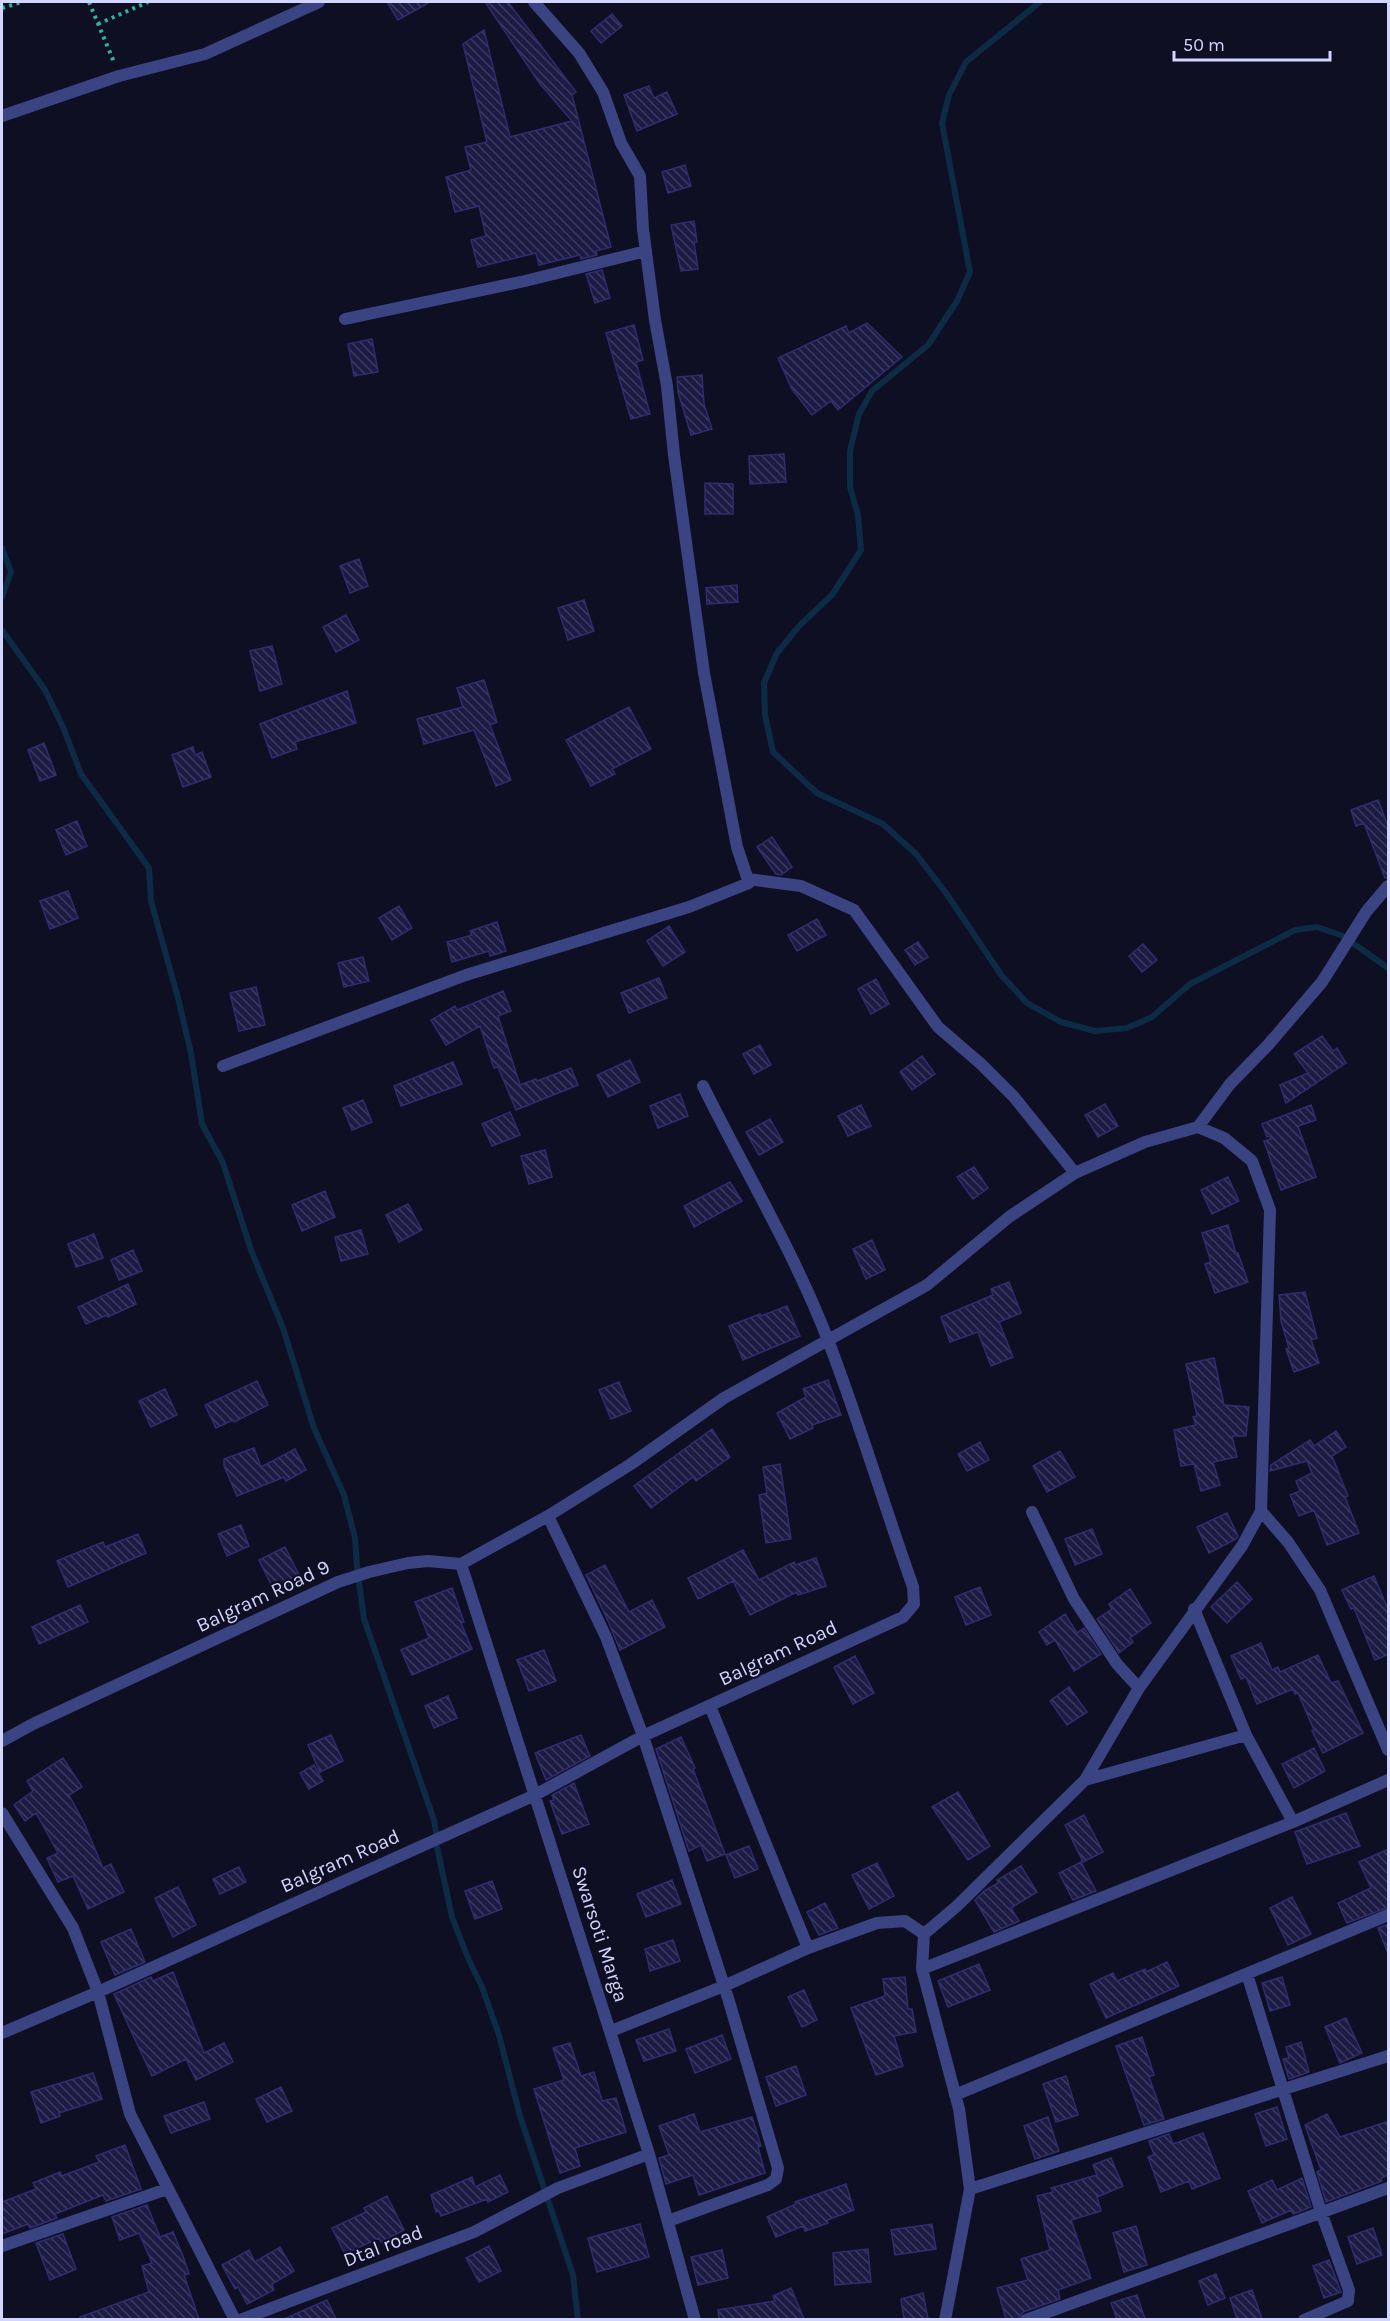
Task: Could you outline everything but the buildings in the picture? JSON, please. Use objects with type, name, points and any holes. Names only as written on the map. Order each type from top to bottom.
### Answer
[{"type":"street","points":[[2,116],[119,76],[205,54],[320,2]]},
{"type":"street","points":[[223,1066],[466,975],[689,907],[749,883],[737,847],[704,674],[674,455],[667,386],[646,251],[640,176],[621,143],[603,92],[579,53],[534,2]]},
{"type":"street","points":[[345,319],[525,281],[646,251]]},
{"type":"street","points":[[748,879],[801,886],[854,910],[938,1027],[981,1064],[1014,1097],[1075,1173]]},
{"type":"street","points":[[461,1564],[548,1516],[631,1464],[724,1398],[927,1285],[1009,1217],[1075,1173],[1145,1142],[1198,1127],[1230,1084],[1268,1045],[1322,982],[1366,912],[1389,886]]},
{"type":"street","points":[[703,1086],[737,1155],[783,1238],[828,1341]]},
{"type":"street","points":[[945,2319],[970,2190],[955,2096],[922,1969],[924,1934],[957,1906],[1085,1780],[1138,1688],[1242,1546],[1261,1511],[1270,1210],[1252,1161],[1224,1138],[1198,1127]]},
{"type":"street","name":"Balgram Road","points":[[2,2033],[535,1796],[643,1736],[903,1617],[914,1604],[913,1587],[828,1341]]},
{"type":"street","points":[[1261,1511],[1288,1542],[1320,1590],[1389,1750]]},
{"type":"street","points":[[1032,1512],[1074,1599],[1117,1664],[1138,1688]]},
{"type":"street","points":[[548,1516],[606,1637],[643,1736],[724,1986],[778,2168],[776,2178],[768,2185],[668,2222]]},
{"type":"street","name":"Balgram Road 9","points":[[2,1741],[33,1724],[338,1582],[408,1563],[428,1561],[461,1564]]},
{"type":"street","name":"Swarsoti Marga","points":[[461,1564],[649,2154],[694,2319]]},
{"type":"street","points":[[1194,1609],[1246,1735],[1293,1822]]},
{"type":"street","points":[[710,1706],[808,1947]]},
{"type":"street","points":[[1085,1780],[1246,1735]]},
{"type":"street","points":[[922,1969],[1293,1822],[1389,1780]]},
{"type":"street","points":[[2,1813],[73,1928],[98,1992],[130,2114],[235,2319]]},
{"type":"street","points":[[955,2096],[1389,1915]]},
{"type":"street","points":[[611,2031],[724,1986],[808,1947],[878,1923],[905,1921],[924,1934]]},
{"type":"street","points":[[1247,1974],[1321,2212],[1349,2290],[1348,2301],[1304,2319]]},
{"type":"street","points":[[970,2190],[1389,2056]]},
{"type":"street","name":"Dtal road","points":[[240,2319],[474,2232],[554,2190],[649,2154]]},
{"type":"street","points":[[1026,2319],[1389,2188]]},
{"type":"street","points":[[2,2246],[167,2189]]},
{"type":"path","points":[[2,8],[22,2]]},
{"type":"path","points":[[89,2],[119,76]]},
{"type":"path","points":[[98,24],[148,2]]},
{"type":"waterway","points":[[1040,2],[966,62],[949,95],[942,123],[970,272],[957,301],[928,345],[872,391],[859,414],[850,451],[850,487],[858,515],[861,550],[832,595],[800,625],[777,653],[764,683],[765,715],[773,752],[817,793],[883,824],[916,854],[946,893],[1002,976],[1027,1003],[1061,1022],[1095,1031],[1127,1028],[1152,1017],[1190,984],[1295,930],[1317,927],[1343,936],[1388,968]]},
{"type":"waterway","points":[[2,548],[11,572],[2,597]]},
{"type":"waterway","points":[[2,630],[45,690],[63,727],[81,774],[149,868],[151,901],[191,1053],[202,1124],[223,1163],[251,1250],[283,1328],[314,1428],[344,1495],[355,1538],[364,1619],[434,1820],[436,1832]]},
{"type":"waterway","points":[[437,1847],[452,1917],[482,1987],[499,2035],[520,2116],[573,2275],[578,2320]]}]
